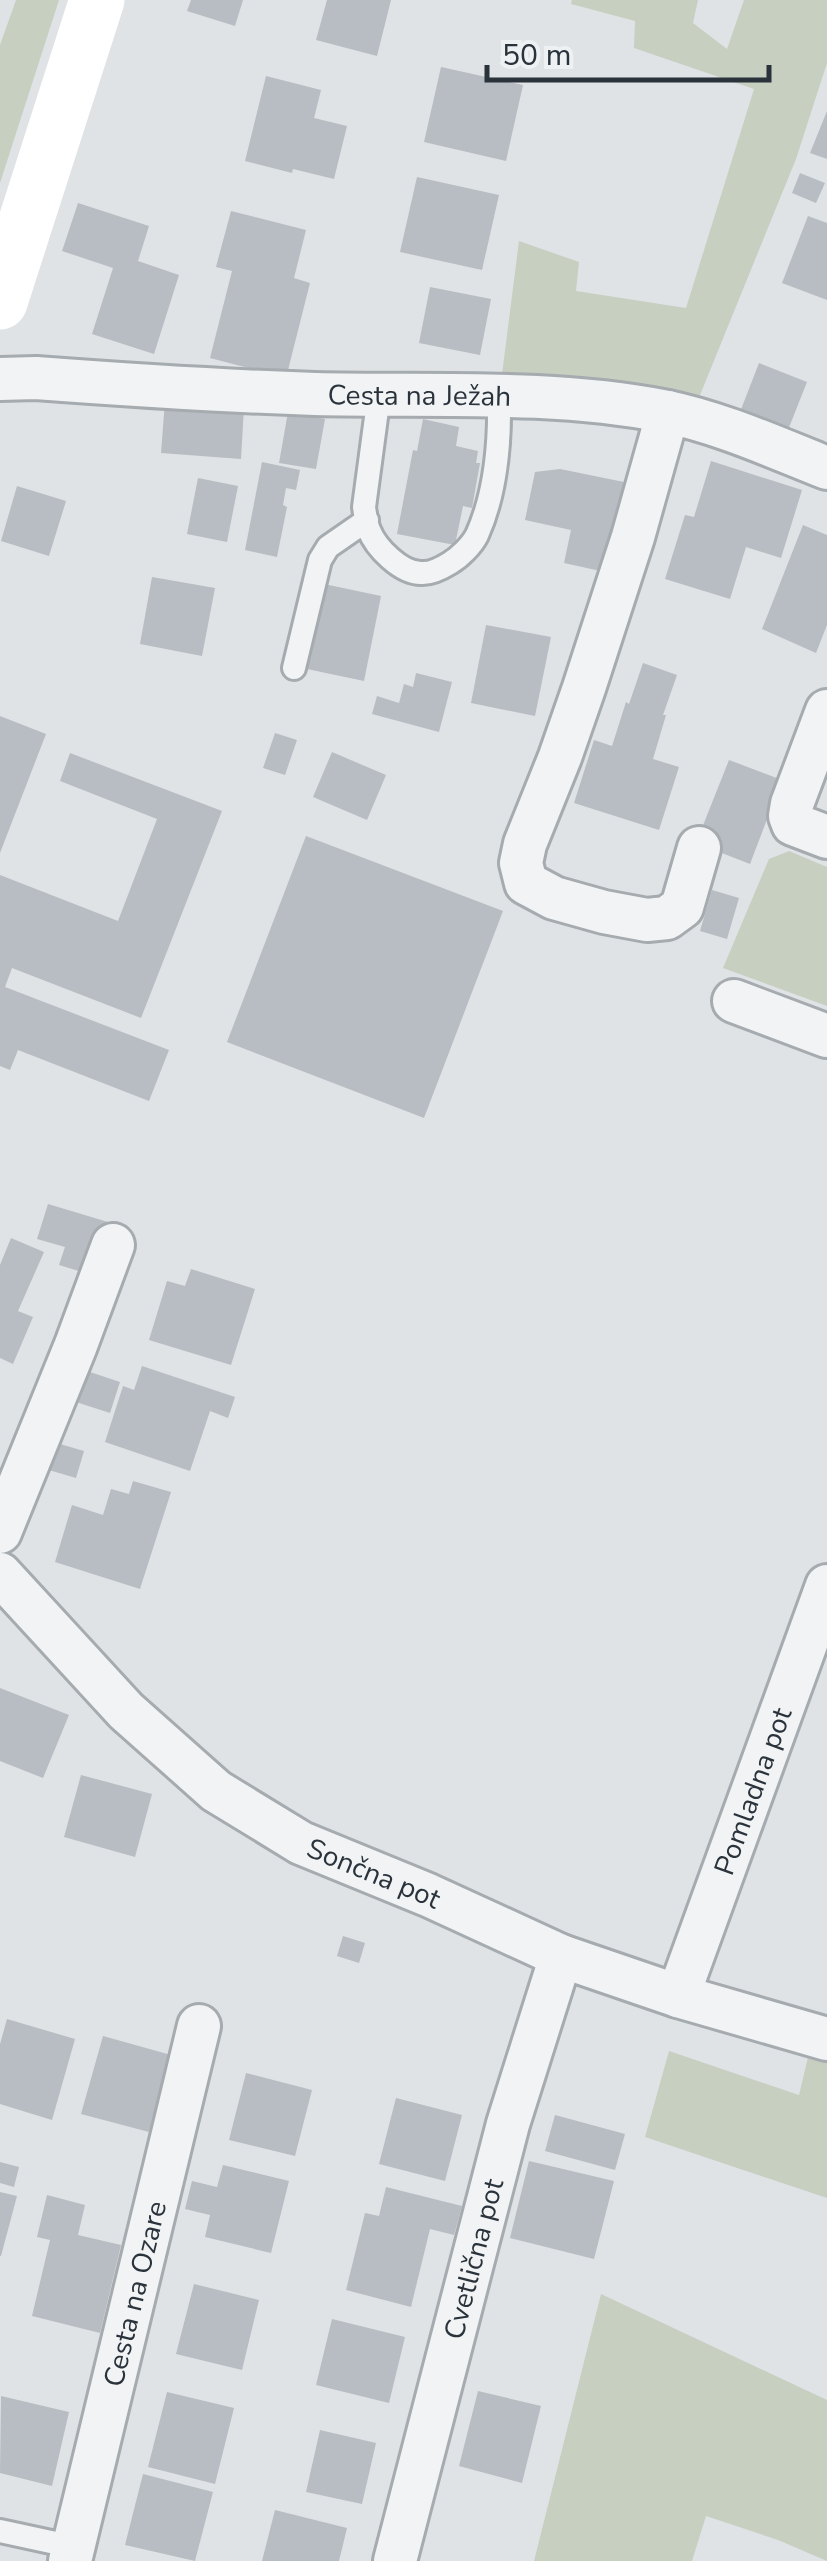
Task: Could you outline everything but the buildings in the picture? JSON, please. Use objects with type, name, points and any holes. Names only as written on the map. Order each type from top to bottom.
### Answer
[{"type":"main road","points":[[0,302],[97,0]]},
{"type":"street","name":"Cesta na Ježah","points":[[0,379],[623,404],[717,426],[827,468]]},
{"type":"street","points":[[668,412],[633,536],[521,864],[526,883],[554,898],[647,920],[666,918],[682,907],[699,848]]},
{"type":"street","points":[[827,710],[790,816],[793,824],[827,837]]},
{"type":"street","points":[[734,1001],[827,1036]]},
{"type":"street","points":[[0,1532],[113,1245]]},
{"type":"street","name":"Sončna pot","points":[[0,1574],[126,1711],[216,1792],[301,1843],[561,1956],[678,1996],[827,2039]]},
{"type":"street","name":"Pomladna pot","points":[[678,1996],[827,1586]]},
{"type":"street","name":"Cvetlična pot","points":[[395,2561],[508,2124],[561,1956]]},
{"type":"street","name":"Cesta na Ozare","points":[[72,2554],[200,2026]]},
{"type":"lane","points":[[379,394],[364,507],[370,533],[403,568],[421,574],[456,560],[475,539],[497,459],[499,397]]},
{"type":"lane","points":[[294,668],[320,560],[328,547],[367,520]]},
{"type":"lane","points":[[0,2531],[72,2554]]},
{"type":"shaded area","points":[[16,0],[59,0],[0,183],[0,45]]},
{"type":"shaded area","points":[[572,0],[698,0],[693,23],[727,49],[744,0],[827,0],[827,63],[796,159],[698,400],[501,382],[519,241],[579,262],[576,291],[686,308],[754,89],[634,48],[635,21],[571,4]]},
{"type":"shaded area","points":[[789,851],[827,867],[827,1006],[723,968],[769,859]]},
{"type":"shaded area","points":[[810,2049],[827,2052],[827,2198],[645,2137],[669,2051],[799,2095]]},
{"type":"shaded area","points":[[601,2294],[827,2400],[827,2561],[706,2516],[692,2561],[534,2561]]}]
